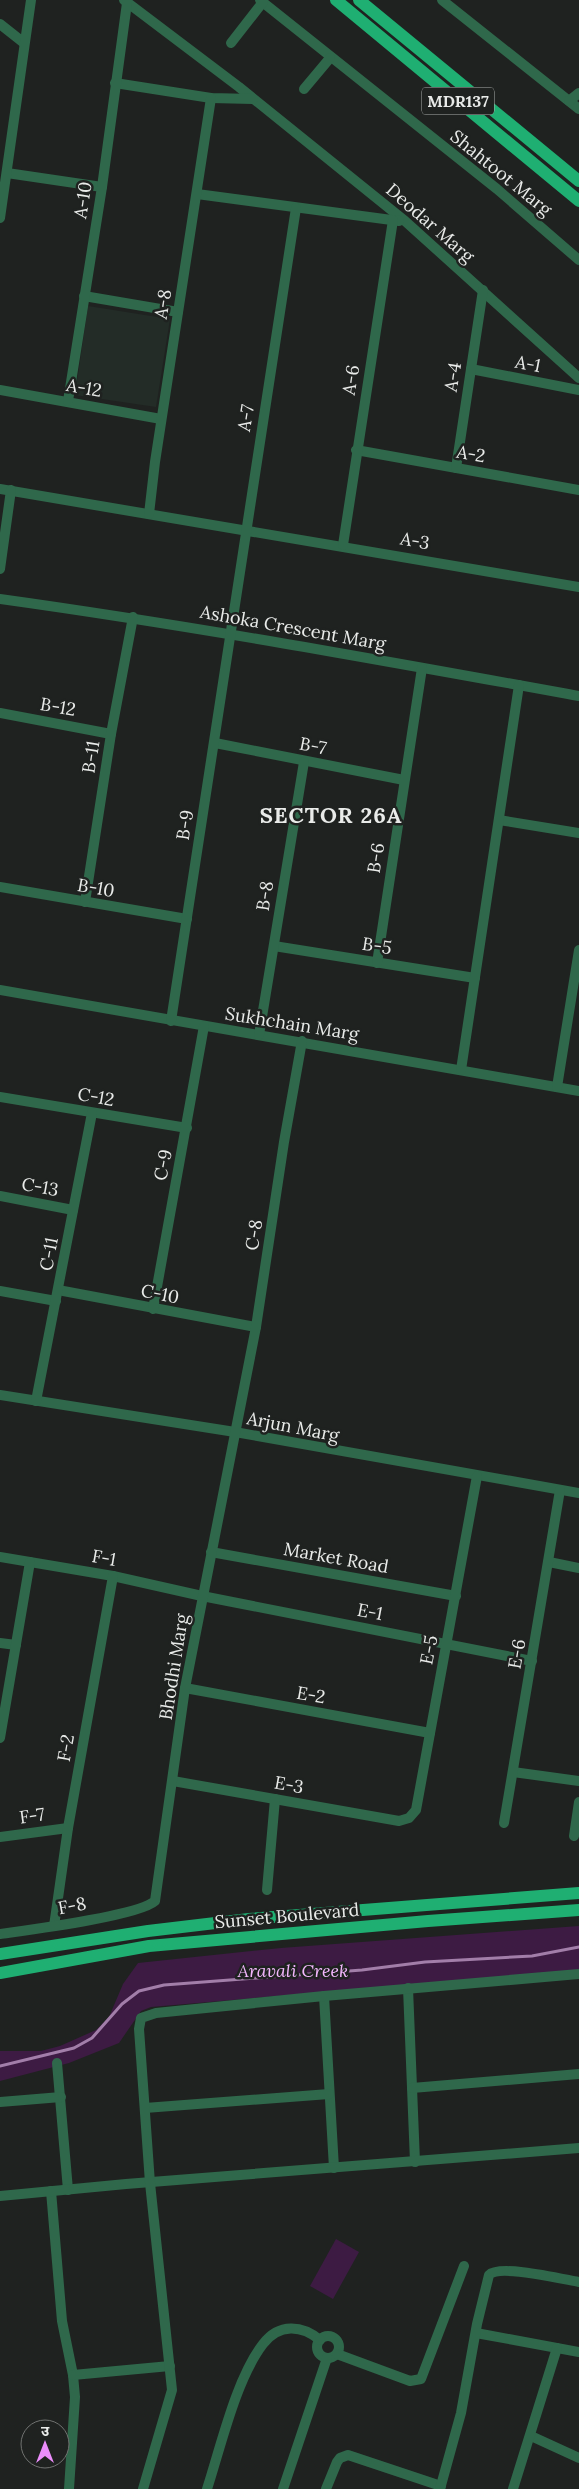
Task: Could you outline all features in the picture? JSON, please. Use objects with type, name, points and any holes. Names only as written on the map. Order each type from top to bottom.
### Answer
[{"type":"main road","name":"MDR137","points":[[336,0],[579,201]]},
{"type":"main road","name":"MDR137","points":[[359,0],[579,181]]},
{"type":"main road","name":"Sunset Boulevard","points":[[0,1954],[148,1930],[248,1919],[579,1893]]},
{"type":"main road","points":[[426,1904],[428,1921]]},
{"type":"main road","name":"Sunset Boulevard","points":[[0,1973],[149,1946],[428,1921],[579,1910]]},
{"type":"main road","points":[[42,1947],[44,1966]]},
{"type":"street","points":[[0,218],[31,0]]},
{"type":"street","points":[[442,0],[579,109]]},
{"type":"street","points":[[231,43],[262,1]]},
{"type":"street","name":"Shahtoot Marg","points":[[262,1],[330,58],[497,189],[579,260]]},
{"type":"street","name":"A-10","points":[[68,401],[102,187],[126,2]]},
{"type":"street","name":"Deodar Marg","points":[[126,2],[240,87],[405,221],[579,378]]},
{"type":"street","points":[[0,24],[24,43]]},
{"type":"street","points":[[304,89],[330,58]]},
{"type":"street","points":[[115,83],[211,98],[254,99]]},
{"type":"street","points":[[569,101],[579,93]]},
{"type":"street","name":"A-8","points":[[149,514],[161,419],[211,98]]},
{"type":"street","points":[[7,173],[102,187]]},
{"type":"street","points":[[197,194],[405,221]]},
{"type":"street","name":"A-7","points":[[232,634],[245,528],[296,208]]},
{"type":"street","name":"A-6","points":[[344,545],[356,450],[393,220]]},
{"type":"street","name":"A-4","points":[[456,468],[483,290]]},
{"type":"street","points":[[84,296],[178,312]]},
{"type":"street","name":"A-1","points":[[471,369],[579,390]]},
{"type":"street","name":"A-12","points":[[0,390],[161,419]]},
{"type":"street","name":"A-2","points":[[356,450],[579,490]]},
{"type":"street","name":"A-3","points":[[0,489],[245,528],[579,587]]},
{"type":"street","points":[[0,569],[11,490]]},
{"type":"street","name":"Ashoka Crescent Marg","points":[[0,599],[133,617],[579,696]]},
{"type":"street","name":"B-11","points":[[85,902],[111,734],[133,617]]},
{"type":"street","name":"B-9","points":[[171,1021],[232,634]]},
{"type":"street","name":"B-6","points":[[377,963],[422,668]]},
{"type":"street","points":[[461,1070],[519,685]]},
{"type":"street","name":"B-12","points":[[0,713],[111,734]]},
{"type":"street","name":"B-7","points":[[215,743],[304,762],[404,780]]},
{"type":"street","name":"B-8","points":[[259,1035],[304,762]]},
{"type":"street","points":[[499,820],[579,833]]},
{"type":"street","name":"B-10","points":[[0,887],[187,919]]},
{"type":"street","name":"B-5","points":[[274,946],[474,978]]},
{"type":"street","points":[[557,1087],[576,992],[579,950]]},
{"type":"street","name":"Sukhchain Marg","points":[[0,990],[171,1021],[302,1041],[579,1091]]},
{"type":"street","name":"C-9","points":[[153,1309],[204,1026]]},
{"type":"street","name":"C-8","points":[[235,1432],[256,1327],[284,1142],[302,1041]]},
{"type":"street","name":"C-12","points":[[0,1097],[187,1128]]},
{"type":"street","name":"C-11","points":[[36,1401],[92,1113]]},
{"type":"street","name":"C-13","points":[[0,1196],[74,1210]]},
{"type":"street","name":"C-10","points":[[58,1290],[256,1327]]},
{"type":"street","points":[[0,1291],[56,1301]]},
{"type":"street","name":"Arjun Marg","points":[[0,1395],[235,1432],[579,1493]]},
{"type":"street","name":"Bhodhi Marg","points":[[149,1906],[155,1901],[157,1894],[185,1688],[235,1432]]},
{"type":"street","name":"E-5","points":[[399,1821],[409,1818],[416,1810],[477,1476]]},
{"type":"street","name":"E-6","points":[[504,1823],[560,1490]]},
{"type":"street","name":"Market Road","points":[[211,1552],[456,1596]]},
{"type":"street","name":"F-1","points":[[0,1557],[113,1576],[202,1596]]},
{"type":"street","points":[[0,1733],[30,1562]]},
{"type":"street","points":[[549,1562],[579,1568]]},
{"type":"street","name":"F-2","points":[[54,1926],[68,1828],[113,1576]]},
{"type":"street","name":"E-1","points":[[202,1596],[532,1661]]},
{"type":"street","points":[[0,1642],[16,1645]]},
{"type":"street","name":"E-2","points":[[185,1688],[430,1733]]},
{"type":"street","points":[[513,1772],[579,1781]]},
{"type":"street","name":"E-3","points":[[173,1781],[399,1821]]},
{"type":"street","points":[[268,1890],[275,1799]]},
{"type":"street","points":[[574,1836],[579,1802]]},
{"type":"street","name":"F-7","points":[[0,1837],[68,1828]]},
{"type":"street","name":"F-8","points":[[0,1934],[54,1926],[149,1906]]},
{"type":"street","points":[[143,2489],[171,2395],[170,2366],[150,2184],[139,2029],[142,2018],[156,2013],[324,1996],[579,1974]]},
{"type":"street","points":[[408,1988],[415,2162]]},
{"type":"street","points":[[324,1996],[334,2168]]},
{"type":"street","points":[[57,2063],[68,2190]]},
{"type":"street","points":[[412,2088],[579,2074]]},
{"type":"street","points":[[145,2108],[329,2094]]},
{"type":"street","points":[[0,2102],[61,2097]]},
{"type":"street","points":[[0,2196],[579,2148]]},
{"type":"street","points":[[51,2191],[62,2321],[74,2375],[75,2397],[69,2489]]},
{"type":"street","points":[[283,2489],[327,2358],[337,2354],[410,2381],[421,2379],[464,2266]]},
{"type":"street","points":[[326,2489],[337,2462],[340,2458],[348,2455],[440,2488],[461,2412],[487,2280],[492,2272],[512,2272],[579,2282]]},
{"type":"street","points":[[207,2489],[240,2389],[253,2360],[264,2343],[271,2336],[293,2328],[306,2330],[320,2340]]},
{"type":"street","points":[[476,2333],[579,2352]]},
{"type":"street","points":[[327,2358],[318,2353],[317,2346],[320,2340],[326,2337],[333,2338],[338,2343],[337,2354]]},
{"type":"street","points":[[513,2489],[557,2348]]},
{"type":"street","points":[[74,2375],[170,2366]]},
{"type":"street","points":[[531,2436],[579,2458]]},
{"type":"shaded area","points":[[88,306],[170,319],[156,407],[75,395]]},
{"type":"green space","name":"Aravali Creek","points":[[579,1926],[579,1970],[151,2007],[141,2011],[119,2043],[69,2063],[0,2081],[0,2051],[41,2051],[60,2046],[96,2030],[109,2017],[123,1984],[138,1963],[281,1948]]},
{"type":"green space","points":[[336,2239],[359,2252],[333,2299],[310,2286]]},
{"type":"waterway","points":[[0,2066],[74,2048],[92,2038],[122,2004],[139,1991],[164,1985],[362,1970],[425,1962],[532,1956],[579,1947]]},
{"type":"district","name":"SECTOR 26A","points":[[331,815]]}]
